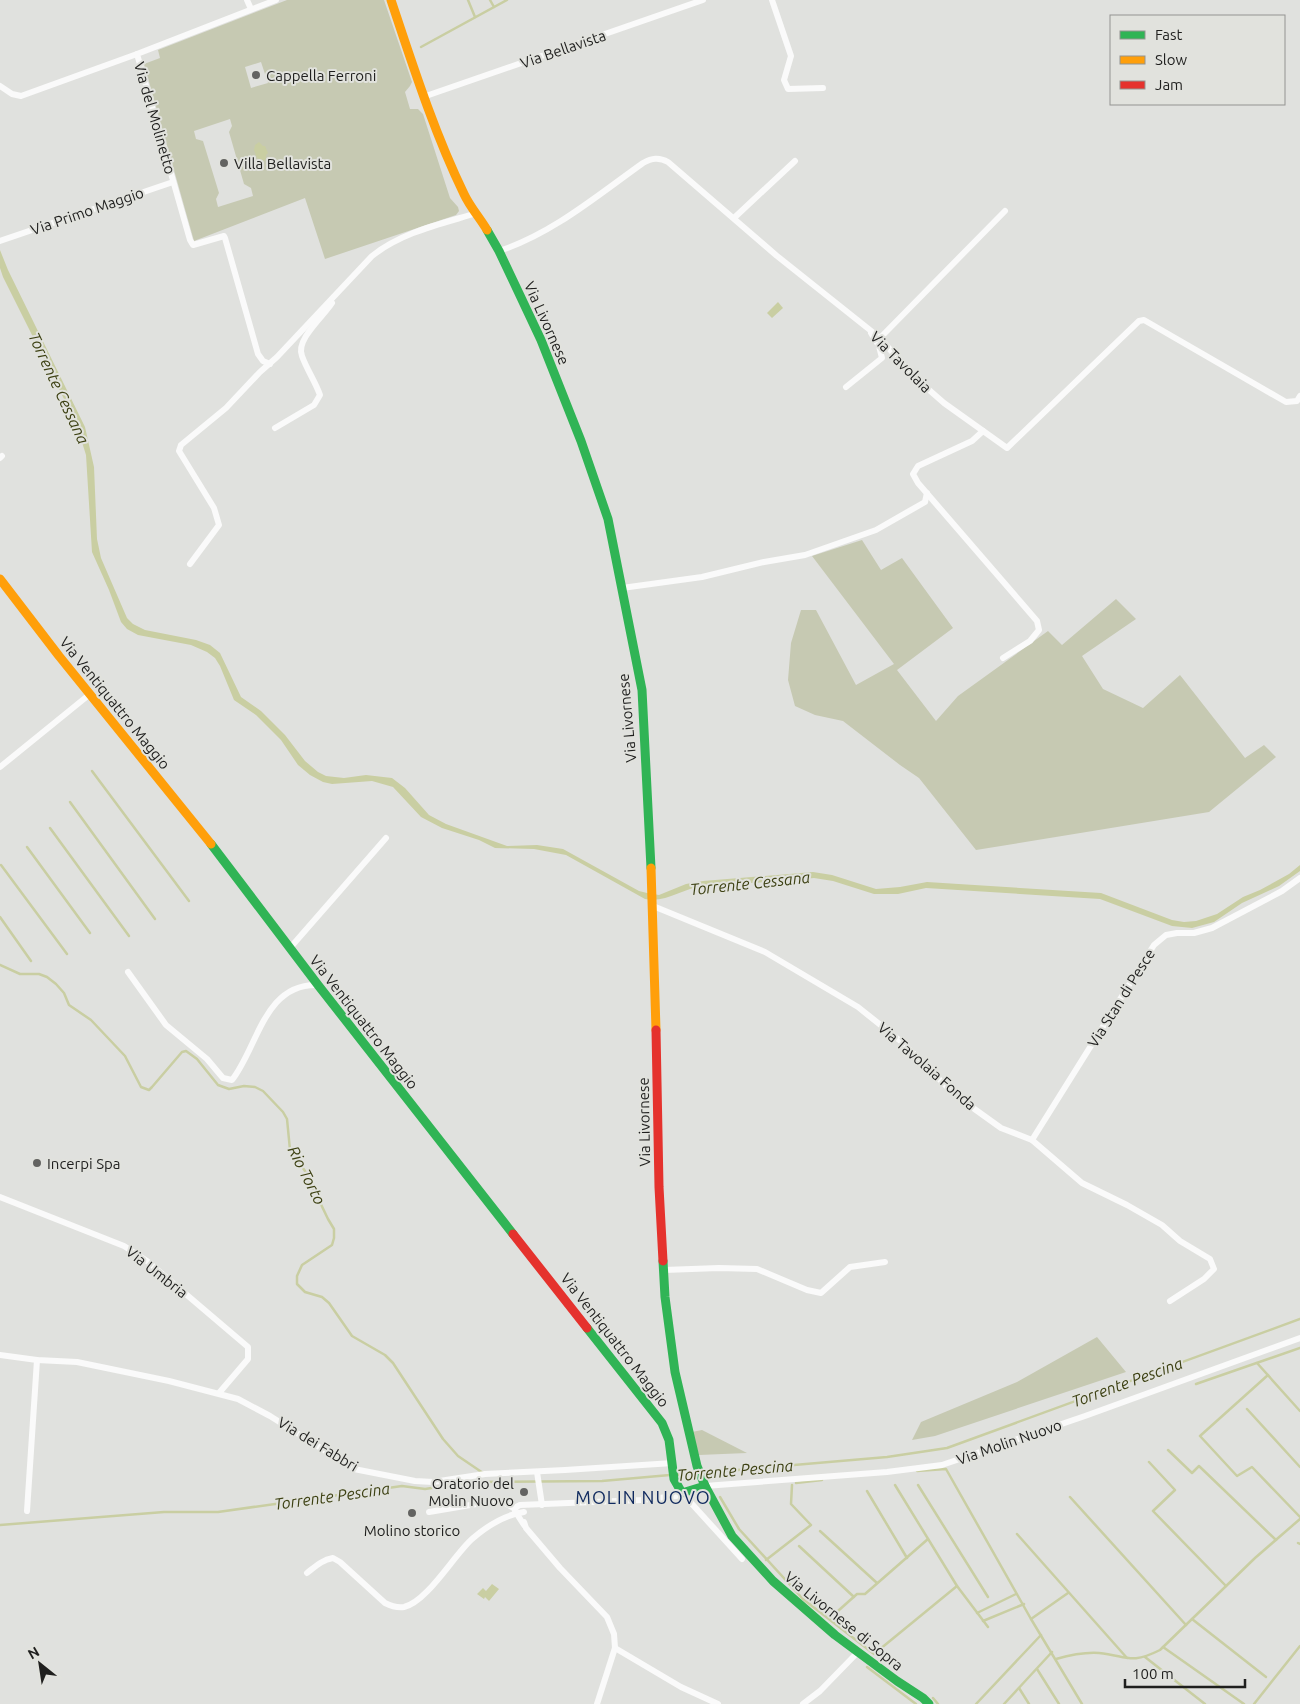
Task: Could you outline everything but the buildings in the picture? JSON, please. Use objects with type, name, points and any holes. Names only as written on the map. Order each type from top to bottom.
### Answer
[{"type":"main road","name":"Via Livornese","points":[[391,0],[423,97],[456,177],[465,196],[499,251],[541,340],[608,518],[642,690],[652,887],[659,1187],[665,1297],[674,1372],[697,1466],[703,1481]]},
{"type":"main road","name":"Via Ventiquattro Maggio","points":[[0,579],[217,852],[318,985],[662,1423],[669,1440],[674,1479],[682,1493]]},
{"type":"main road","points":[[682,1493],[703,1481]]},
{"type":"main road","name":"Via Livornese di Sopra","points":[[703,1481],[732,1536],[772,1581],[857,1652],[929,1704]]},
{"type":"street","points":[[247,0],[251,9]]},
{"type":"street","name":"Via del Molinetto","points":[[0,86],[12,94],[21,96],[137,54],[276,0]]},
{"type":"street","name":"Via Bellavista","points":[[423,97],[703,0]]},
{"type":"street","points":[[772,0],[791,56],[784,80],[788,89],[823,88]]},
{"type":"street","name":"Via del Molinetto","points":[[137,54],[190,240],[193,245],[224,236],[258,354],[263,361],[270,364]]},
{"type":"street","name":"Via Tavolaia","points":[[499,251],[540,234],[643,163],[654,158],[661,159],[668,162],[777,256],[880,338],[918,381],[944,403],[1007,448],[1139,321],[1144,320],[1286,402],[1297,401],[1300,396]]},
{"type":"street","points":[[734,218],[795,161]]},
{"type":"street","name":"Via Primo Maggio","points":[[0,241],[173,182]]},
{"type":"street","points":[[880,338],[1005,211]]},
{"type":"street","points":[[190,564],[219,525],[214,508],[180,451],[181,445],[226,408],[372,256],[387,245],[411,233],[477,213]]},
{"type":"street","points":[[275,428],[314,405],[320,395],[300,353],[306,335],[327,310],[334,296]]},
{"type":"street","points":[[846,387],[882,358],[879,346],[869,330]]},
{"type":"street","points":[[983,431],[972,441],[915,469],[913,474],[915,479],[1037,622],[1039,630],[1030,641],[1003,658]]},
{"type":"street","points":[[622,588],[702,577],[764,562],[805,555],[876,530],[917,508],[925,502],[927,493]]},
{"type":"street","points":[[0,767],[90,694]]},
{"type":"street","points":[[290,948],[386,838]]},
{"type":"street","name":"Via Stan di Pesce","points":[[1032,1140],[1154,945],[1166,935],[1194,933],[1212,928],[1282,891],[1300,878]]},
{"type":"street","name":"Via Tavolaia Fonda","points":[[652,905],[765,952],[858,1007],[903,1043],[955,1095],[1001,1128],[1032,1140],[1082,1183],[1162,1225],[1180,1241],[1210,1259],[1214,1269],[1204,1279],[1170,1301]]},
{"type":"street","points":[[128,972],[166,1024],[207,1059],[223,1078],[232,1080],[240,1069],[258,1030],[274,1004],[288,992],[307,985],[318,985]]},
{"type":"street","name":"Via Umbria","points":[[0,1197],[124,1246],[147,1260],[248,1347],[248,1359],[219,1393]]},
{"type":"street","points":[[664,1270],[756,1269],[807,1290],[821,1293],[850,1267],[885,1262]]},
{"type":"street","name":"Via Molin Nuovo","points":[[703,1481],[887,1472],[942,1465],[1300,1338]]},
{"type":"street","name":"Via dei Fabbri","points":[[0,1355],[37,1360],[77,1362],[219,1393],[238,1399],[270,1416],[354,1469],[415,1482],[433,1482],[485,1474],[673,1466]]},
{"type":"street","points":[[27,1511],[37,1360]]},
{"type":"street","points":[[537,1473],[542,1505]]},
{"type":"street","points":[[307,1573],[326,1559],[333,1558],[340,1562],[385,1603],[397,1608],[403,1607],[415,1602],[426,1592],[471,1540],[485,1528],[516,1511],[518,1506],[524,1509],[542,1505],[662,1498],[682,1493],[742,1559]]},
{"type":"street","points":[[428,1512],[494,1501],[505,1503],[516,1511],[534,1538],[607,1617],[614,1634],[615,1648],[597,1704]]},
{"type":"street","points":[[524,1509],[525,1526]]},
{"type":"street","points":[[615,1648],[681,1687],[718,1704]]},
{"type":"street","points":[[803,1704],[820,1691],[857,1652]]},
{"type":"shaded area","points":[[287,0],[384,0],[412,82],[405,92],[410,109],[418,109],[423,114],[450,198],[459,211],[456,215],[325,259],[305,198],[194,241],[144,64],[160,58],[158,50]],"holes":[[[261,62],[268,83],[251,88],[245,67]],[[230,119],[232,126],[229,132],[244,184],[251,188],[253,196],[218,207],[216,199],[219,193],[203,141],[196,139],[194,131]]]},
{"type":"shaded area","points":[[862,540],[881,570],[902,558],[953,628],[897,670],[936,721],[958,696],[1048,631],[1062,645],[1116,599],[1136,619],[1082,656],[1103,689],[1143,708],[1180,675],[1245,758],[1264,745],[1276,757],[1209,812],[976,850],[919,778],[843,721],[815,715],[795,706],[788,680],[791,643],[801,610],[816,610],[856,685],[894,664],[812,556]]},
{"type":"shaded area","points":[[1097,1337],[1126,1372],[935,1436],[912,1440],[921,1422],[1017,1382]]},
{"type":"shaded area","points":[[702,1430],[747,1453],[699,1455],[692,1432]]},
{"type":"water","points":[[259,142],[265,146],[268,153],[264,161],[257,158],[254,150],[255,145]]},
{"type":"water","name":"Torrente Cessana","points":[[0,250],[85,427],[94,467],[97,539],[101,558],[127,618],[133,624],[145,630],[196,640],[210,645],[220,653],[241,697],[261,711],[285,735],[305,761],[326,776],[344,778],[366,775],[392,778],[405,788],[429,815],[446,824],[507,846],[537,845],[563,849],[639,891],[659,895],[686,884],[703,881],[813,872],[832,875],[876,889],[927,882],[1101,893],[1172,920],[1184,922],[1196,921],[1217,914],[1243,897],[1289,874],[1300,865],[1300,871],[1279,886],[1242,903],[1214,922],[1192,928],[1172,926],[1100,899],[926,888],[898,894],[874,894],[833,881],[814,878],[702,886],[653,900],[645,899],[566,855],[534,849],[495,848],[479,840],[442,828],[421,817],[393,787],[372,781],[332,784],[323,782],[310,775],[298,765],[281,740],[256,715],[234,700],[215,658],[191,645],[138,635],[127,629],[121,622],[92,552],[86,455],[81,439],[67,405],[3,277],[0,268]]},
{"type":"water","points":[[778,302],[783,308],[772,318],[767,313]]},
{"type":"water","points":[[492,1584],[499,1589],[489,1601],[477,1594],[483,1588],[486,1591]]},
{"type":"waterway","points":[[468,0],[475,17]]},
{"type":"waterway","points":[[490,0],[494,7]]},
{"type":"waterway","points":[[421,47],[507,0]]},
{"type":"waterway","points":[[92,771],[189,901]]},
{"type":"waterway","points":[[70,802],[155,919]]},
{"type":"waterway","points":[[50,828],[129,936]]},
{"type":"waterway","points":[[27,847],[90,933]]},
{"type":"waterway","points":[[1,865],[67,954]]},
{"type":"waterway","points":[[0,917],[31,961]]},
{"type":"waterway","name":"Rio Torto","points":[[0,965],[20,974],[39,974],[56,984],[64,993],[69,1005],[91,1020],[125,1056],[141,1087],[149,1090],[182,1052],[186,1051],[197,1059],[218,1085],[229,1089],[244,1086],[255,1087],[263,1091],[283,1112],[287,1119],[290,1150],[305,1171],[334,1229],[332,1245],[302,1265],[297,1276],[297,1284],[305,1292],[322,1297],[329,1303],[352,1336],[385,1355],[393,1363],[443,1439],[458,1456],[483,1473]]},
{"type":"waterway","name":"Torrente Pescina","points":[[703,1473],[887,1457],[947,1448],[1300,1319]]},
{"type":"waterway","points":[[1196,1384],[1300,1348]]},
{"type":"waterway","points":[[1257,1363],[1300,1411]]},
{"type":"waterway","points":[[1268,1375],[1200,1436],[1237,1476],[1252,1467],[1300,1517]]},
{"type":"waterway","points":[[1247,1409],[1300,1467]]},
{"type":"waterway","points":[[1168,1450],[1192,1473],[1199,1466],[1276,1540]]},
{"type":"waterway","points":[[1149,1462],[1175,1490],[1153,1511],[1226,1586]]},
{"type":"waterway","points":[[917,1471],[946,1469],[1031,1619],[1082,1704]]},
{"type":"waterway","name":"Torrente Pescina","points":[[676,1475],[698,1473]]},
{"type":"waterway","name":"Torrente Pescina","points":[[0,1525],[164,1512],[218,1512],[402,1486],[425,1489],[471,1482],[602,1481],[670,1475]]},
{"type":"waterway","points":[[796,1483],[822,1480]]},
{"type":"waterway","points":[[766,1560],[811,1525],[791,1504],[792,1485]]},
{"type":"waterway","points":[[895,1485],[957,1586],[988,1627]]},
{"type":"waterway","points":[[918,1485],[988,1597]]},
{"type":"waterway","points":[[867,1491],[907,1558]]},
{"type":"waterway","points":[[720,1497],[739,1529],[803,1599],[874,1654],[957,1586]]},
{"type":"waterway","points":[[1070,1497],[1186,1625]]},
{"type":"waterway","points":[[1056,1659],[1077,1654],[1093,1653],[1135,1658],[1150,1655],[1160,1650],[1255,1558],[1300,1519]]},
{"type":"waterway","points":[[820,1531],[877,1583]]},
{"type":"waterway","points":[[1017,1534],[1127,1658]]},
{"type":"waterway","points":[[829,1619],[857,1594],[865,1594],[928,1539]]},
{"type":"waterway","points":[[799,1546],[854,1597]]},
{"type":"waterway","points":[[1031,1619],[1068,1593]]},
{"type":"waterway","points":[[977,1613],[1016,1594]]},
{"type":"waterway","points":[[983,1621],[1024,1604]]},
{"type":"waterway","points":[[1192,1619],[1266,1677]]},
{"type":"waterway","points":[[976,1704],[1041,1635]]},
{"type":"waterway","points":[[1254,1704],[1300,1646]]},
{"type":"waterway","points":[[1163,1647],[1244,1704]]},
{"type":"waterway","points":[[1004,1704],[1052,1652]]},
{"type":"waterway","points":[[1145,1657],[1205,1704]]},
{"type":"waterway","points":[[867,1667],[916,1704]]},
{"type":"waterway","points":[[1037,1669],[1059,1704]]},
{"type":"waterway","points":[[1019,1688],[1029,1704]]},
{"type":"waterway","points":[[933,1698],[938,1704]]},
{"type":"traffic: fast","points":[[487,230],[499,251],[541,340],[581,441],[608,519],[642,690],[651,868]]},
{"type":"traffic: fast","points":[[211,844],[318,985],[513,1234]]},
{"type":"traffic: fast","points":[[663,1261],[665,1297],[675,1372],[697,1466],[705,1486],[732,1536],[773,1581],[835,1635],[929,1704]]},
{"type":"traffic: fast","points":[[587,1328],[662,1423],[669,1440],[674,1479],[682,1493],[705,1486]]},
{"type":"traffic: slow","points":[[391,0],[424,98],[453,171],[466,199],[487,230]]},
{"type":"traffic: slow","points":[[0,579],[59,656],[211,844]]},
{"type":"traffic: slow","points":[[651,868],[656,1030]]},
{"type":"traffic: jam","points":[[656,1030],[659,1187],[663,1261]]},
{"type":"traffic: jam","points":[[513,1234],[587,1328]]},
{"type":"place","name":"Cappella Ferroni","points":[[256,75]]},
{"type":"place","name":"Villa Bellavista","points":[[224,163]]},
{"type":"place","name":"Incerpi Spa","points":[[37,1163]]},
{"type":"place","name":"Oratorio del Molin Nuovo","points":[[524,1492]]},
{"type":"place","name":"Molino storico","points":[[412,1513]]},
{"type":"district","name":"MOLIN NUOVO","points":[[643,1497]]}]
